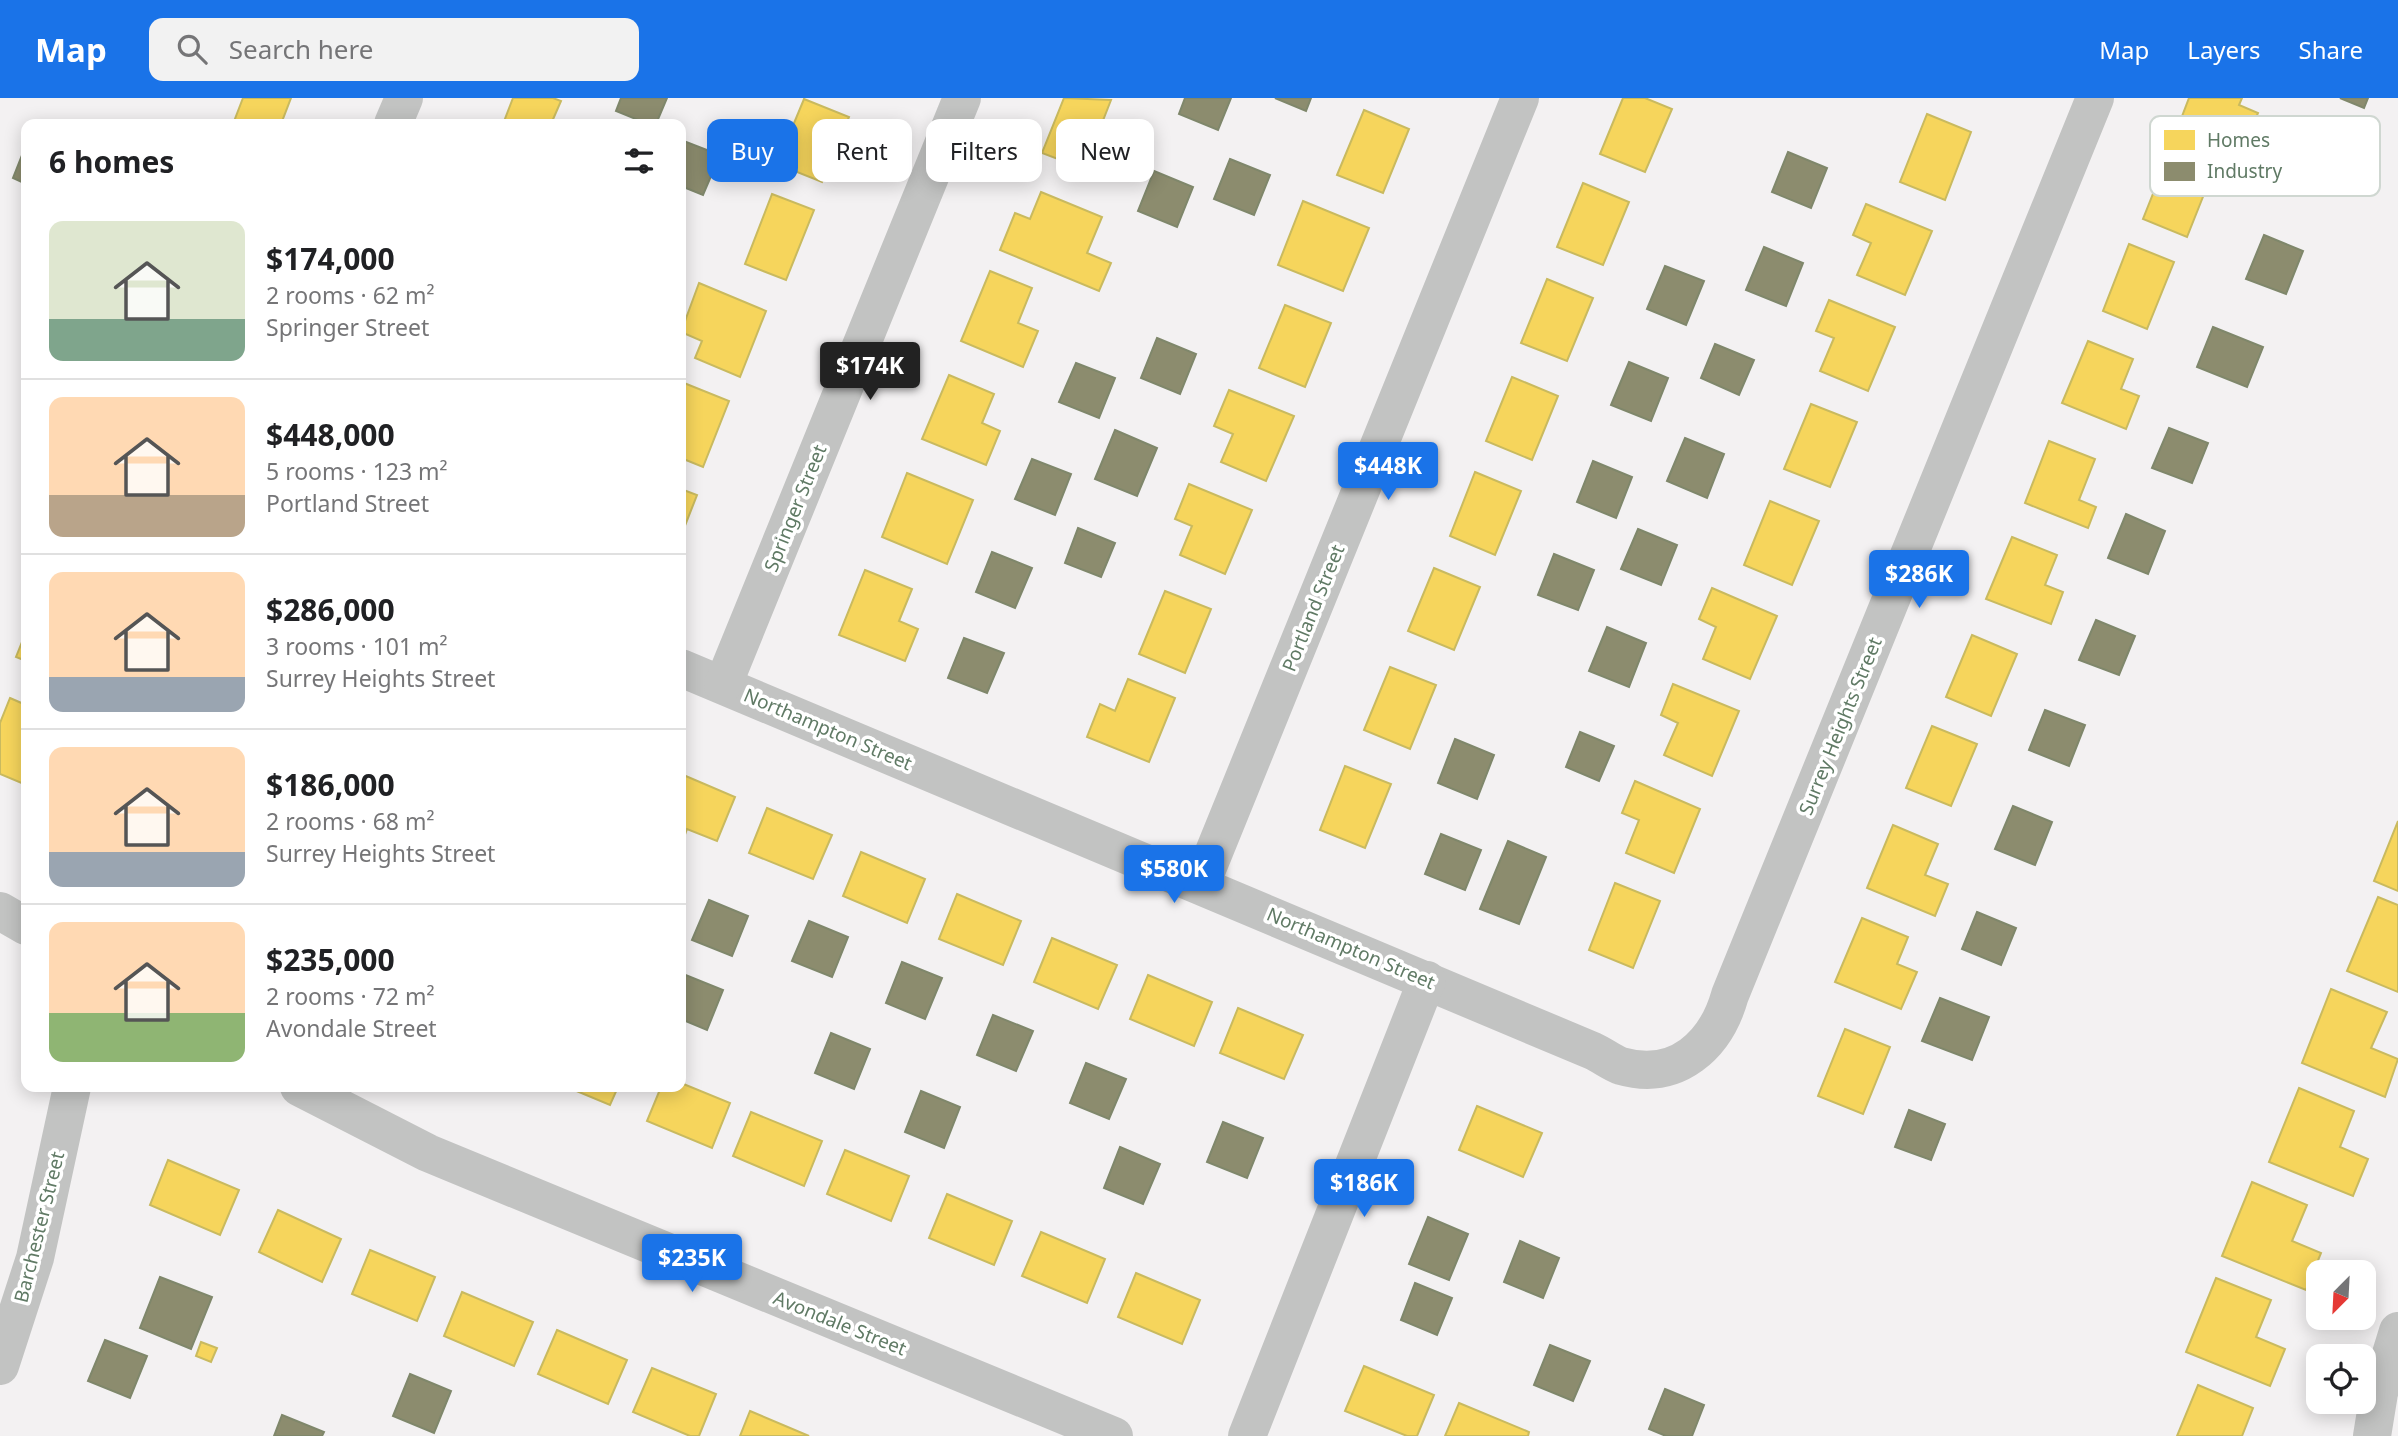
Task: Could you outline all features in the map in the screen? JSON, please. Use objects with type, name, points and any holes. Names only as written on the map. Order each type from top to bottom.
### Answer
[{"type":"street","points":[[395,119],[404,98]]},
{"type":"street","name":"Springer Street","points":[[723,685],[962,98]]},
{"type":"street","name":"Portland Street","points":[[1201,884],[1520,98]]},
{"type":"street","name":"Surrey Heights Street","points":[[1674,1065],[1702,1049],[1723,1019],[1730,995],[2095,98]]},
{"type":"street","name":"Northampton Street","points":[[686,670],[1201,884],[1593,1051],[1621,1066],[1651,1070],[1674,1065]]},
{"type":"street","points":[[0,911],[21,923]]},
{"type":"street","points":[[1247,1436],[1427,980]]},
{"type":"street","name":"Barchester Street","points":[[0,1366],[35,1258],[71,1092]]},
{"type":"street","name":"Avondale Street","points":[[309,1092],[428,1153],[1114,1436]]},
{"type":"street","points":[[2372,1436],[2379,1393],[2398,1331]]},
{"type":"building: Homes","points":[[243,98],[291,98],[283,119],[235,119]]},
{"type":"building: Homes","points":[[513,98],[553,98],[561,101],[553,119],[505,119]]},
{"type":"building: Homes","points":[[1064,98],[1111,100],[1104,119],[1056,119],[1056,158],[1042,153]]},
{"type":"building: Homes","points":[[1623,98],[1645,98],[1672,109],[1645,172],[1600,154]]},
{"type":"building: Homes","points":[[2189,98],[2242,98],[2239,105],[2258,113],[2257,116],[2182,116]]},
{"type":"building: Homes","points":[[804,99],[849,117],[812,119],[812,178],[798,172],[798,119],[796,119]]},
{"type":"building: Homes","points":[[1364,110],[1409,129],[1383,193],[1337,175]]},
{"type":"building: Homes","points":[[1927,114],[1971,132],[1945,200],[1900,182]]},
{"type":"building: Homes","points":[[1583,183],[1629,202],[1603,265],[1557,247]]},
{"type":"building: Homes","points":[[1041,192],[1102,217],[1087,253],[1111,263],[1099,291],[1000,250],[1015,213],[1030,219]]},
{"type":"building: Homes","points":[[772,194],[814,210],[786,280],[745,264]]},
{"type":"building: Homes","points":[[2152,196],[2203,196],[2187,237],[2143,219]]},
{"type":"building: Homes","points":[[1303,201],[1369,228],[1343,291],[1278,265]]},
{"type":"building: Homes","points":[[1866,204],[1932,231],[1905,295],[1857,275],[1871,243],[1853,235]]},
{"type":"building: Homes","points":[[2129,244],[2174,262],[2147,329],[2103,311]]},
{"type":"building: Homes","points":[[990,271],[1032,288],[1018,323],[1038,331],[1023,367],[961,341]]},
{"type":"building: Homes","points":[[1547,279],[1593,298],[1567,361],[1521,343]]},
{"type":"building: Homes","points":[[699,283],[766,311],[740,377],[695,358],[702,341],[686,334],[686,318]]},
{"type":"building: Homes","points":[[1829,300],[1895,327],[1868,391],[1820,371],[1834,338],[1816,331]]},
{"type":"building: Homes","points":[[1285,305],[1331,323],[1305,387],[1259,368]]},
{"type":"building: Homes","points":[[2088,341],[2133,359],[2121,389],[2139,396],[2126,429],[2062,403]]},
{"type":"building: Homes","points":[[949,375],[994,394],[982,423],[1000,431],[986,465],[922,439]]},
{"type":"building: Homes","points":[[1512,377],[1558,396],[1532,460],[1486,441]]},
{"type":"building: Homes","points":[[686,384],[729,401],[703,467],[686,460]]},
{"type":"building: Homes","points":[[1229,390],[1294,416],[1266,481],[1221,462],[1233,434],[1214,426]]},
{"type":"building: Homes","points":[[1811,404],[1857,422],[1830,487],[1784,469]]},
{"type":"building: Homes","points":[[2049,441],[2095,459],[2079,500],[2096,507],[2088,528],[2025,503]]},
{"type":"building: Homes","points":[[1475,472],[1521,491],[1495,555],[1450,536]]},
{"type":"building: Homes","points":[[907,473],[973,500],[947,564],[882,537]]},
{"type":"building: Homes","points":[[1189,484],[1252,510],[1225,574],[1180,555],[1192,526],[1175,519]]},
{"type":"building: Homes","points":[[686,491],[697,495],[686,523]]},
{"type":"building: Homes","points":[[1770,501],[1819,521],[1792,585],[1744,565]]},
{"type":"building: Homes","points":[[2012,537],[2057,555],[2045,585],[2063,592],[2051,624],[1986,599]]},
{"type":"building: Homes","points":[[1434,568],[1480,587],[1454,650],[1408,631]]},
{"type":"building: Homes","points":[[865,570],[912,589],[899,621],[918,629],[905,661],[839,635]]},
{"type":"building: Homes","points":[[1712,588],[1777,616],[1750,679],[1703,659],[1716,627],[1699,619]]},
{"type":"building: Homes","points":[[1165,591],[1211,609],[1185,673],[1139,654]]},
{"type":"building: Homes","points":[[1972,635],[2017,654],[1991,716],[1946,697]]},
{"type":"building: Homes","points":[[21,644],[21,659],[16,657]]},
{"type":"building: Homes","points":[[1390,667],[1436,685],[1410,749],[1364,730]]},
{"type":"building: Homes","points":[[1128,679],[1175,698],[1149,762],[1087,737],[1100,704],[1115,711]]},
{"type":"building: Homes","points":[[1673,684],[1739,711],[1712,776],[1664,755],[1678,723],[1661,715]]},
{"type":"building: Homes","points":[[10,698],[21,703],[21,783],[0,774],[0,723]]},
{"type":"building: Homes","points":[[1932,726],[1977,744],[1951,806],[1906,788]]},
{"type":"building: Homes","points":[[1345,766],[1391,784],[1365,848],[1320,830]]},
{"type":"building: Homes","points":[[686,776],[735,797],[717,841],[687,829],[686,832]]},
{"type":"building: Homes","points":[[1635,781],[1700,809],[1674,873],[1626,853],[1639,820],[1622,813]]},
{"type":"building: Homes","points":[[767,808],[832,835],[813,879],[749,853]]},
{"type":"building: Homes","points":[[2398,821],[2398,891],[2374,881]]},
{"type":"building: Homes","points":[[1893,825],[1938,844],[1925,875],[1948,884],[1935,916],[1867,888]]},
{"type":"building: Homes","points":[[861,852],[925,879],[907,923],[843,896]]},
{"type":"building: Homes","points":[[1615,883],[1660,901],[1633,968],[1589,950]]},
{"type":"building: Homes","points":[[957,894],[1021,921],[1003,965],[939,939]]},
{"type":"building: Homes","points":[[2378,897],[2398,905],[2398,992],[2347,971]]},
{"type":"building: Homes","points":[[1862,918],[1908,937],[1897,964],[1917,972],[1901,1009],[1835,982]]},
{"type":"building: Homes","points":[[1052,938],[1117,965],[1098,1009],[1034,982]]},
{"type":"building: Homes","points":[[1148,975],[1212,1002],[1194,1046],[1130,1019]]},
{"type":"building: Homes","points":[[2331,989],[2387,1012],[2371,1048],[2398,1059],[2385,1097],[2302,1063]]},
{"type":"building: Homes","points":[[1238,1008],[1303,1035],[1284,1079],[1220,1053]]},
{"type":"building: Homes","points":[[1845,1029],[1890,1047],[1863,1114],[1818,1096]]},
{"type":"building: Homes","points":[[686,1085],[730,1103],[712,1148],[647,1121],[659,1092],[686,1092]]},
{"type":"building: Homes","points":[[2299,1088],[2354,1111],[2340,1147],[2368,1159],[2353,1196],[2269,1162]]},
{"type":"building: Homes","points":[[579,1092],[616,1092],[610,1105]]},
{"type":"building: Homes","points":[[1477,1106],[1542,1133],[1523,1177],[1459,1150]]},
{"type":"building: Homes","points":[[751,1112],[822,1141],[804,1186],[733,1156]]},
{"type":"building: Homes","points":[[845,1150],[909,1176],[891,1221],[827,1194]]},
{"type":"building: Homes","points":[[168,1160],[239,1190],[220,1235],[150,1205]]},
{"type":"building: Homes","points":[[2252,1182],[2307,1205],[2292,1241],[2321,1253],[2318,1260],[2306,1260],[2306,1290],[2222,1256]]},
{"type":"building: Homes","points":[[947,1194],[1012,1221],[994,1265],[929,1238]]},
{"type":"building: Homes","points":[[278,1210],[341,1239],[322,1282],[259,1252]]},
{"type":"building: Homes","points":[[1041,1232],[1105,1259],[1087,1303],[1022,1276]]},
{"type":"building: Homes","points":[[370,1250],[435,1277],[417,1321],[352,1294]]},
{"type":"building: Homes","points":[[1136,1273],[1200,1300],[1182,1344],[1118,1317]]},
{"type":"building: Homes","points":[[2216,1278],[2271,1300],[2256,1337],[2285,1349],[2270,1386],[2186,1352]]},
{"type":"building: Homes","points":[[462,1292],[533,1322],[514,1366],[444,1336]]},
{"type":"building: Homes","points":[[557,1330],[627,1360],[608,1404],[538,1374]]},
{"type":"building: Homes","points":[[201,1342],[217,1348],[211,1362],[196,1356]]},
{"type":"building: Homes","points":[[1364,1366],[1434,1395],[1417,1436],[1407,1436],[1345,1411]]},
{"type":"building: Homes","points":[[652,1368],[716,1394],[699,1436],[690,1436],[633,1412]]},
{"type":"building: Homes","points":[[2198,1385],[2253,1408],[2242,1436],[2177,1436]]},
{"type":"building: Homes","points":[[1459,1403],[1529,1432],[1528,1436],[1445,1436]]},
{"type":"building: Homes","points":[[750,1411],[809,1436],[740,1436]]},
{"type":"building: Industry","points":[[621,98],[667,98],[658,119],[636,119],[616,111]]},
{"type":"building: Industry","points":[[1185,98],[1231,98],[1218,130],[1179,114]]},
{"type":"building: Industry","points":[[1275,98],[1311,98],[1306,111]]},
{"type":"building: Industry","points":[[2340,98],[2368,98],[2364,108]]},
{"type":"building: Industry","points":[[686,142],[707,150],[709,182],[703,195],[686,188]]},
{"type":"building: Industry","points":[[1788,152],[1827,168],[1811,208],[1772,192]]},
{"type":"building: Industry","points":[[21,158],[21,182],[13,178]]},
{"type":"building: Industry","points":[[1230,159],[1270,175],[1254,215],[1214,199]]},
{"type":"building: Industry","points":[[1154,171],[1193,187],[1177,227],[1138,211],[1150,182],[1154,182]]},
{"type":"building: Industry","points":[[2264,235],[2303,251],[2286,294],[2246,279]]},
{"type":"building: Industry","points":[[1764,247],[1803,263],[1786,306],[1746,290]]},
{"type":"building: Industry","points":[[1665,266],[1704,281],[1686,325],[1647,309]]},
{"type":"building: Industry","points":[[2213,327],[2263,347],[2247,387],[2197,367]]},
{"type":"building: Industry","points":[[1157,338],[1196,354],[1180,394],[1141,378]]},
{"type":"building: Industry","points":[[1715,344],[1754,360],[1739,395],[1701,378]]},
{"type":"building: Industry","points":[[1629,362],[1668,378],[1651,421],[1611,405]]},
{"type":"building: Industry","points":[[1076,363],[1115,378],[1099,418],[1059,402]]},
{"type":"building: Industry","points":[[2169,428],[2208,443],[2192,483],[2152,468]]},
{"type":"building: Industry","points":[[1115,430],[1157,448],[1137,496],[1095,479]]},
{"type":"building: Industry","points":[[1685,438],[1724,454],[1707,498],[1667,481]]},
{"type":"building: Industry","points":[[1032,459],[1071,474],[1055,515],[1015,499]]},
{"type":"building: Industry","points":[[1593,461],[1632,477],[1616,518],[1577,502]]},
{"type":"building: Industry","points":[[2126,514],[2165,531],[2148,574],[2108,558]]},
{"type":"building: Industry","points":[[1078,528],[1115,543],[1101,577],[1065,563]]},
{"type":"building: Industry","points":[[1638,529],[1677,545],[1661,585],[1621,569]]},
{"type":"building: Industry","points":[[992,552],[1032,568],[1015,608],[976,592]]},
{"type":"building: Industry","points":[[1554,554],[1594,570],[1578,610],[1538,595]]},
{"type":"building: Industry","points":[[2096,620],[2135,636],[2119,675],[2079,660]]},
{"type":"building: Industry","points":[[1607,627],[1646,643],[1629,687],[1589,671]]},
{"type":"building: Industry","points":[[964,638],[1004,653],[987,693],[948,678]]},
{"type":"building: Industry","points":[[2045,710],[2085,725],[2069,766],[2029,750]]},
{"type":"building: Industry","points":[[1580,732],[1614,746],[1599,781],[1566,767]]},
{"type":"building: Industry","points":[[1455,739],[1494,755],[1477,799],[1438,783]]},
{"type":"building: Industry","points":[[2013,806],[2052,822],[2035,865],[1995,849]]},
{"type":"building: Industry","points":[[1441,834],[1481,850],[1465,890],[1425,874]]},
{"type":"building: Industry","points":[[1508,841],[1546,857],[1519,924],[1480,909]]},
{"type":"building: Industry","points":[[709,900],[748,916],[732,956],[692,940]]},
{"type":"building: Industry","points":[[1977,912],[2016,928],[2001,965],[1962,949]]},
{"type":"building: Industry","points":[[809,921],[848,937],[832,977],[792,961]]},
{"type":"building: Industry","points":[[902,962],[942,978],[925,1019],[886,1003]]},
{"type":"building: Industry","points":[[686,975],[723,990],[707,1030],[686,1021]]},
{"type":"building: Industry","points":[[1940,998],[1989,1017],[1972,1060],[1922,1041]]},
{"type":"building: Industry","points":[[993,1015],[1033,1031],[1016,1071],[977,1055]]},
{"type":"building: Industry","points":[[831,1033],[870,1049],[854,1089],[815,1073]]},
{"type":"building: Industry","points":[[1086,1063],[1126,1079],[1109,1119],[1070,1103]]},
{"type":"building: Industry","points":[[921,1091],[960,1107],[944,1148],[905,1132]]},
{"type":"building: Industry","points":[[1909,1110],[1945,1124],[1931,1160],[1895,1147]]},
{"type":"building: Industry","points":[[1223,1122],[1263,1138],[1247,1178],[1207,1162]]},
{"type":"building: Industry","points":[[1120,1147],[1160,1164],[1143,1204],[1104,1188]]},
{"type":"building: Industry","points":[[1428,1217],[1468,1234],[1449,1280],[1409,1264]]},
{"type":"building: Industry","points":[[1520,1241],[1559,1258],[1543,1298],[1504,1282]]},
{"type":"building: Industry","points":[[160,1277],[212,1297],[191,1349],[140,1328]]},
{"type":"building: Industry","points":[[1415,1283],[1452,1298],[1437,1335],[1401,1320]]},
{"type":"building: Industry","points":[[105,1340],[147,1356],[130,1398],[88,1381]]},
{"type":"building: Industry","points":[[1550,1345],[1590,1361],[1573,1401],[1534,1385]]},
{"type":"building: Industry","points":[[410,1374],[451,1391],[434,1433],[393,1416]]},
{"type":"building: Industry","points":[[1665,1389],[1704,1405],[1692,1436],[1666,1436],[1649,1429]]},
{"type":"building: Industry","points":[[282,1415],[324,1432],[322,1436],[274,1436]]}]
